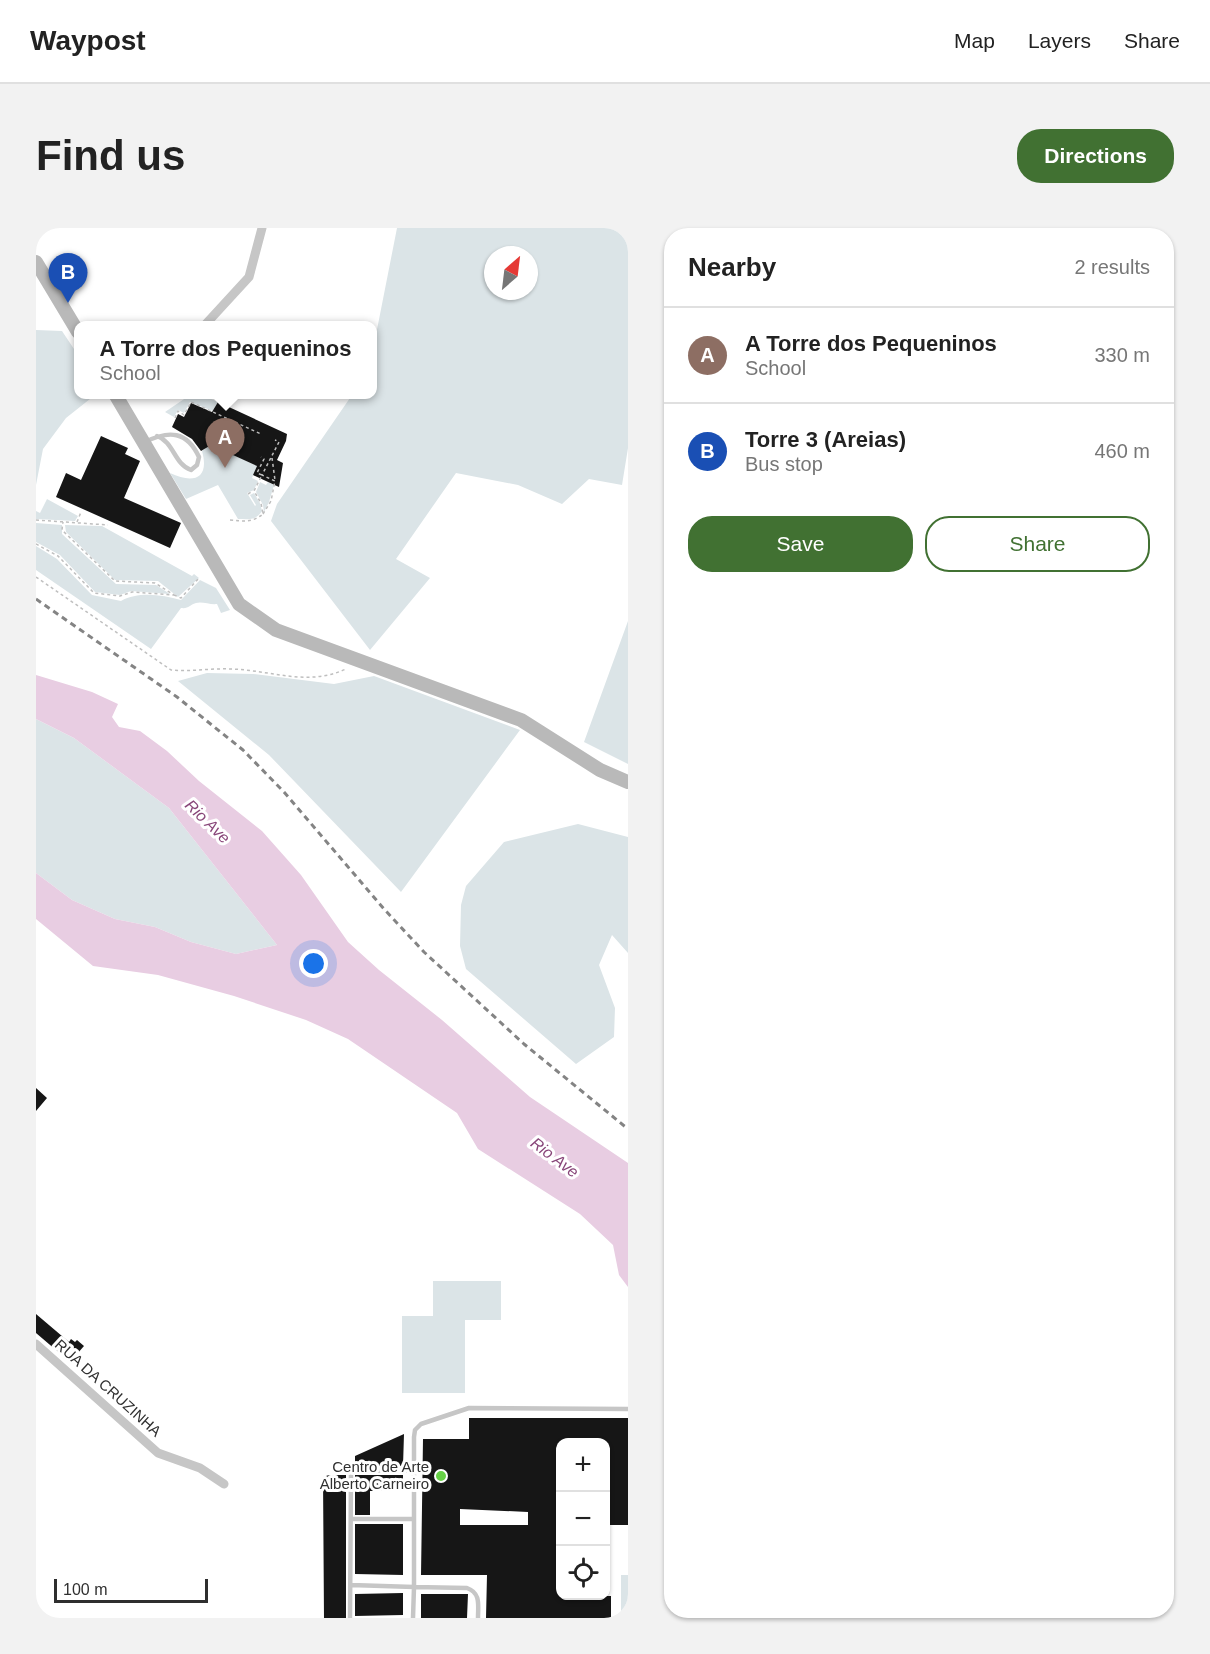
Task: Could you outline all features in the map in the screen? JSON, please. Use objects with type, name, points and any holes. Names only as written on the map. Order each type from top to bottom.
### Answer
[{"type":"street","points":[[209,321],[249,277],[262,228]]},
{"type":"street","points":[[36,262],[74,324]]},
{"type":"street","points":[[118,399],[239,604],[276,630],[521,720],[600,770],[628,782]]},
{"type":"street","name":"RUA DA CRUZINHA","points":[[36,1344],[158,1453],[200,1468],[224,1484]]},
{"type":"lane","points":[[144,443],[157,436],[173,434],[194,445],[199,457],[197,465],[191,470],[185,468],[166,441],[157,436]]},
{"type":"lane","points":[[413,1618],[415,1430],[421,1424],[469,1408],[628,1409]]},
{"type":"lane","points":[[350,1618],[351,1471],[414,1470]]},
{"type":"lane","points":[[351,1519],[414,1519]]},
{"type":"lane","points":[[351,1585],[467,1588],[474,1590],[478,1596],[478,1618]]},
{"type":"path","points":[[175,418],[178,411],[184,415],[191,402],[261,434]]},
{"type":"path","points":[[248,494],[254,491],[272,458],[279,442],[275,440]]},
{"type":"path","points":[[261,457],[264,459],[257,473],[275,481]]},
{"type":"path","points":[[230,520],[248,522],[263,514],[271,501],[275,481],[272,458]]},
{"type":"path","points":[[254,491],[261,503],[263,514]]},
{"type":"path","points":[[76,523],[81,512]]},
{"type":"path","points":[[36,520],[108,525]]},
{"type":"path","points":[[63,522],[62,530],[115,581],[155,583],[181,598],[199,578]]},
{"type":"path","points":[[36,544],[58,556],[94,593],[120,596],[132,592],[174,595]]},
{"type":"path","points":[[36,577],[171,670],[239,669],[316,678],[333,675],[346,669],[351,658]]},
{"type":"shaded area","points":[[397,228],[628,228],[628,448],[622,485],[589,479],[562,504],[518,485],[456,473],[396,559],[430,578],[370,650],[271,521],[277,504],[349,399],[377,399],[377,330]]},
{"type":"shaded area","points":[[36,330],[62,331],[74,349],[74,399],[90,399],[66,418],[43,449],[36,485]]},
{"type":"shaded area","points":[[184,399],[211,399],[218,402],[213,411],[190,402],[184,413],[178,410],[174,417],[165,412]]},
{"type":"shaded area","points":[[203,441],[257,466],[252,478],[258,481],[254,490],[247,493],[255,506],[250,495],[254,493],[260,503],[262,511],[257,516],[252,519],[238,519],[218,485],[186,499],[170,473],[186,478],[198,477],[204,468],[202,451],[207,447]]},
{"type":"shaded area","points":[[260,482],[274,485],[264,512],[256,492]]},
{"type":"shaded area","points":[[47,499],[78,516],[75,521],[36,519],[36,511],[40,513]]},
{"type":"shaded area","points":[[36,523],[62,525],[62,534],[116,584],[156,585],[170,594],[131,591],[120,595],[95,592],[60,555],[36,542]]},
{"type":"shaded area","points":[[65,525],[102,526],[199,578],[178,597],[158,581],[115,580],[66,532]]},
{"type":"shaded area","points":[[36,546],[57,559],[92,595],[121,601],[143,595],[158,595],[181,600],[200,580],[216,588],[230,610],[221,613],[217,604],[201,602],[181,608],[151,649],[36,570]]},
{"type":"shaded area","points":[[628,621],[628,764],[584,742]]},
{"type":"shaded area","points":[[207,673],[253,674],[334,684],[374,676],[520,730],[401,892],[269,755],[178,681]]},
{"type":"shaded area","points":[[36,719],[74,738],[169,808],[277,945],[236,954],[191,942],[155,927],[115,919],[72,900],[36,873]]},
{"type":"shaded area","points":[[578,824],[628,837],[628,953],[612,935],[599,965],[615,1008],[614,1037],[576,1064],[466,969],[460,946],[461,905],[466,886],[504,842]]},
{"type":"shaded area","points":[[433,1281],[501,1281],[501,1320],[465,1320],[465,1393],[402,1393],[402,1316],[433,1316]]},
{"type":"shaded area","points":[[621,1575],[628,1575],[628,1618],[621,1618]]},
{"type":"water","name":"Rio Ave","points":[[36,675],[92,692],[118,704],[112,717],[119,727],[140,731],[262,831],[301,875],[348,942],[379,970],[442,1020],[530,1097],[628,1163],[628,1287],[619,1275],[613,1245],[580,1214],[478,1149],[457,1113],[348,1039],[306,1020],[234,996],[158,975],[93,966],[36,919],[36,873],[72,900],[115,919],[155,927],[191,942],[236,954],[277,945],[169,808],[74,738],[36,719]]},
{"type":"building","points":[[218,402],[287,434],[277,460],[283,463],[279,487],[253,475],[257,466],[211,445],[201,451],[192,439],[172,427],[178,414],[184,417],[191,403],[212,412]]},
{"type":"building","points":[[101,436],[128,448],[125,454],[140,461],[124,498],[181,523],[170,548],[56,497],[66,473],[81,480]]},
{"type":"building","points":[[36,1088],[47,1098],[36,1111]]},
{"type":"building","points":[[36,1314],[69,1342],[71,1339],[75,1342],[77,1340],[84,1346],[70,1362],[36,1333]]},
{"type":"building","points":[[469,1418],[628,1418],[628,1525],[610,1525],[610,1438],[556,1438],[556,1600],[610,1600],[611,1596],[611,1618],[486,1618],[487,1575],[421,1575],[423,1439],[469,1439]],"holes":[[[460,1509],[528,1512],[528,1525],[460,1525]]]},
{"type":"building","points":[[404,1434],[403,1466],[355,1466],[355,1456]]},
{"type":"building","points":[[346,1475],[346,1618],[324,1618],[323,1477]]},
{"type":"building","points":[[355,1475],[403,1475],[403,1491],[370,1491],[370,1515],[355,1515]]},
{"type":"building","points":[[355,1524],[403,1524],[403,1575],[355,1574]]},
{"type":"building","points":[[403,1593],[403,1615],[355,1616],[355,1594]]},
{"type":"building","points":[[421,1594],[468,1594],[467,1618],[421,1618]]},
{"type":"railway","points":[[36,599],[177,697],[243,750],[284,792],[424,952],[524,1044],[628,1129]]},
{"type":"place","name":"Torre 3 (Areias)","points":[[68,303]]},
{"type":"place","name":"A Torre dos Pequeninos","points":[[225,468]]},
{"type":"place","name":"Centro de Arte Alberto Carneiro","points":[[441,1476]]}]
